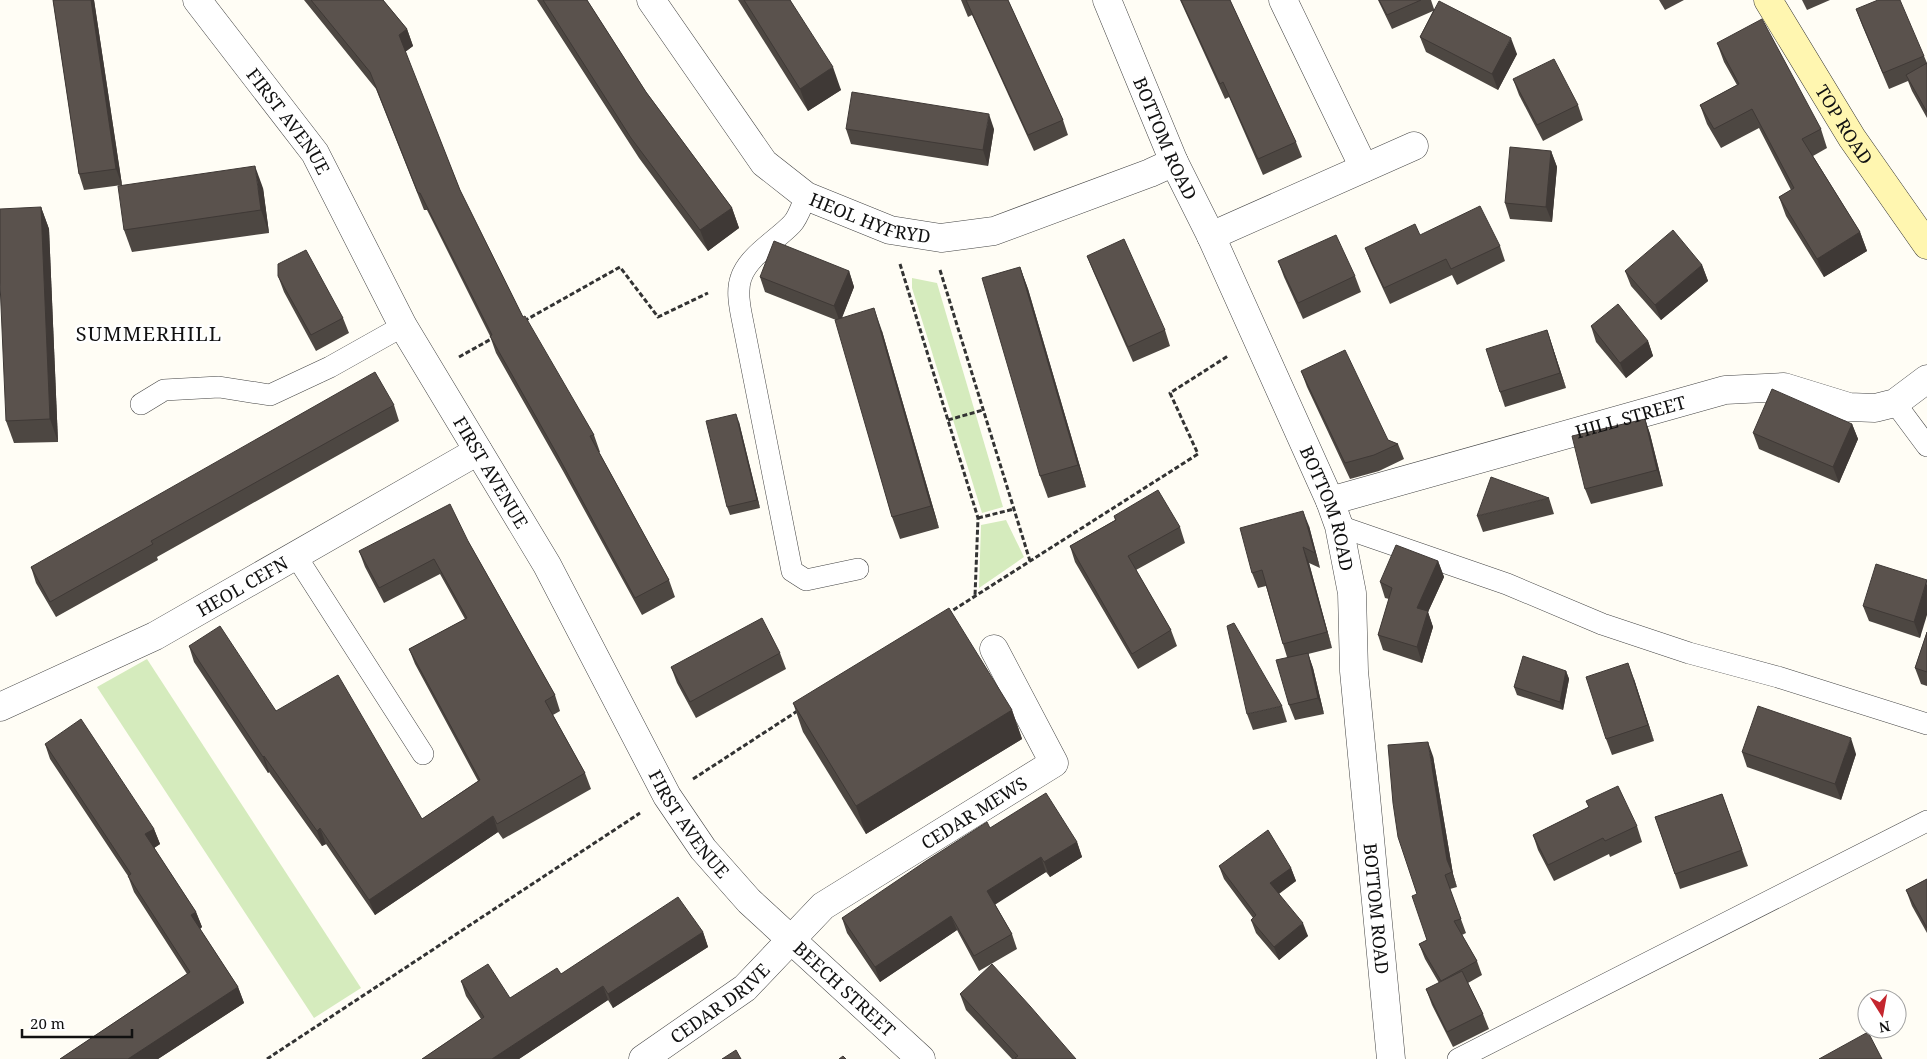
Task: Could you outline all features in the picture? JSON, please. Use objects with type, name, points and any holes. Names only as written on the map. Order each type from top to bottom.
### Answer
[{"type":"street","name":"FIRST AVENUE","points":[[197,0],[315,153],[403,326],[547,565],[667,796],[703,849],[749,901],[790,939]]},
{"type":"street","name":"HEOL HYFRYD","points":[[651,0],[764,163],[806,196],[890,230],[941,238],[994,231],[1150,173],[1174,162]]},
{"type":"street","name":"BOTTOM ROAD","points":[[1107,0],[1174,162],[1210,236],[1335,514],[1352,593],[1354,671],[1391,1059]]},
{"type":"street","points":[[1283,0],[1364,168]]},
{"type":"street","name":"TOP ROAD","points":[[1768,0],[1852,138],[1927,245]]},
{"type":"street","points":[[1210,236],[1414,146]]},
{"type":"street","name":"HILL STREET","points":[[1335,514],[1725,390],[1784,387],[1849,407],[1875,408],[1895,403],[1927,379]]},
{"type":"street","name":"HEOL CEFN","points":[[0,707],[154,636],[478,451]]},
{"type":"street","name":"CEDAR MEWS","points":[[790,939],[823,906],[1054,763],[994,649]]},
{"type":"street","name":"CEDAR DRIVE","points":[[643,1059],[745,988],[790,939]]},
{"type":"street","name":"BEECH STREET","points":[[790,939],[921,1059]]},
{"type":"lane","points":[[806,196],[793,223],[767,245],[746,268],[741,278],[738,295],[792,571],[806,580],[858,569]]},
{"type":"lane","points":[[141,404],[164,390],[219,387],[270,395],[330,367],[403,326]]},
{"type":"lane","points":[[1895,403],[1927,446]]},
{"type":"lane","points":[[1335,514],[1602,624],[1689,653],[1778,677],[1927,724]]},
{"type":"lane","points":[[296,556],[423,754]]},
{"type":"lane","points":[[1458,1059],[1927,821]]},
{"type":"path","points":[[890,230],[978,518],[975,597]]},
{"type":"path","points":[[941,238],[940,272],[1030,561]]},
{"type":"path","points":[[517,325],[620,267],[658,317],[741,278]]},
{"type":"path","points":[[431,373],[500,334]]},
{"type":"path","points":[[942,618],[1198,454],[1170,393],[1256,337]]},
{"type":"path","points":[[948,420],[983,410]]},
{"type":"path","points":[[978,518],[1014,508]]},
{"type":"path","points":[[267,1059],[800,710]]},
{"type":"green space","points":[[912,278],[937,283],[1003,507],[982,513],[912,288]]},
{"type":"green space","points":[[1006,520],[1024,557],[979,588],[981,525]]},
{"type":"green space","points":[[147,659],[361,988],[314,1018],[97,687]]},
{"type":"building","points":[[53,0],[91,0],[116,169],[79,174]]},
{"type":"building","points":[[311,0],[383,0],[407,29],[399,35],[460,190],[523,317],[525,316],[594,435],[590,436],[669,580],[635,598],[490,336],[492,335],[420,193],[418,193],[370,72]]},
{"type":"building","points":[[543,0],[587,0],[646,92],[732,208],[700,230],[631,138]]},
{"type":"building","points":[[744,0],[790,0],[833,67],[800,89]]},
{"type":"building","points":[[966,0],[1008,0],[1063,120],[1028,135]]},
{"type":"building","points":[[1181,0],[1230,0],[1296,142],[1258,159],[1223,82],[1220,84]]},
{"type":"building","points":[[1379,0],[1421,0],[1387,15]]},
{"type":"building","points":[[1878,0],[1900,0],[1924,56],[1883,73],[1856,9]]},
{"type":"building","points":[[1439,1],[1511,38],[1492,74],[1420,37]]},
{"type":"building","points":[[1762,19],[1821,129],[1802,139],[1860,232],[1817,259],[1779,197],[1794,188],[1752,109],[1714,129],[1700,105],[1739,84],[1717,43]]},
{"type":"building","points":[[1554,59],[1578,105],[1537,125],[1513,79]]},
{"type":"building","points":[[1927,63],[1927,112],[1906,75]]},
{"type":"building","points":[[852,92],[989,114],[983,150],[846,129]]},
{"type":"building","points":[[1510,147],[1551,151],[1546,207],[1505,203]]},
{"type":"building","points":[[255,166],[261,210],[124,230],[118,186]]},
{"type":"building","points":[[1480,206],[1500,246],[1451,269],[1446,259],[1384,288],[1365,248],[1415,224],[1420,235]]},
{"type":"building","points":[[41,207],[50,419],[6,421],[0,283],[0,209]]},
{"type":"building","points":[[1673,230],[1702,265],[1655,305],[1625,271]]},
{"type":"building","points":[[1336,235],[1355,276],[1298,303],[1278,261]]},
{"type":"building","points":[[1124,239],[1165,330],[1128,347],[1087,256]]},
{"type":"building","points":[[774,241],[849,271],[834,306],[760,277]]},
{"type":"building","points":[[306,250],[343,318],[311,335],[278,276],[278,264]]},
{"type":"building","points":[[1020,267],[1078,465],[1040,476],[982,278]]},
{"type":"building","points":[[1618,304],[1648,341],[1620,363],[1591,326]]},
{"type":"building","points":[[874,308],[931,506],[892,517],[835,320]]},
{"type":"building","points":[[1547,330],[1560,373],[1500,392],[1486,349]]},
{"type":"building","points":[[1345,350],[1388,440],[1398,444],[1374,455],[1345,463],[1301,371]]},
{"type":"building","points":[[375,372],[394,405],[151,541],[153,544],[50,602],[31,567]]},
{"type":"building","points":[[1772,389],[1852,424],[1833,467],[1753,433]]},
{"type":"building","points":[[736,414],[757,500],[727,507],[706,421]]},
{"type":"building","points":[[1645,419],[1657,470],[1585,489],[1572,436]]},
{"type":"building","points":[[1491,477],[1549,498],[1477,516]]},
{"type":"building","points":[[1158,490],[1180,527],[1128,556],[1171,630],[1132,654],[1070,546],[1116,520],[1114,516]]},
{"type":"building","points":[[450,504],[468,541],[555,695],[545,701],[585,773],[497,824],[493,816],[369,900],[320,828],[317,831],[263,757],[189,646],[220,626],[276,711],[338,675],[422,819],[480,780],[409,649],[467,618],[434,559],[379,588],[359,551]]},
{"type":"building","points":[[1303,511],[1315,553],[1303,547],[1327,632],[1283,644],[1262,570],[1252,573],[1240,528]]},
{"type":"building","points":[[1396,545],[1438,561],[1417,608],[1428,611],[1417,647],[1378,635],[1392,588],[1380,582]]},
{"type":"building","points":[[1876,564],[1927,580],[1914,622],[1863,606]]},
{"type":"building","points":[[949,608],[1012,710],[856,806],[793,703]]},
{"type":"building","points":[[762,618],[780,653],[690,702],[671,667]]},
{"type":"building","points":[[1234,623],[1282,706],[1247,714],[1227,626]]},
{"type":"building","points":[[1927,632],[1927,672],[1915,668]]},
{"type":"building","points":[[1308,653],[1318,698],[1289,705],[1276,660]]},
{"type":"building","points":[[1523,656],[1566,671],[1560,702],[1514,687]]},
{"type":"building","points":[[1628,663],[1648,725],[1606,739],[1586,677]]},
{"type":"building","points":[[1758,706],[1851,738],[1835,784],[1742,752]]},
{"type":"building","points":[[81,719],[154,829],[145,834],[196,912],[191,915],[238,987],[128,1059],[60,1059],[190,972],[128,876],[131,874],[45,744]]},
{"type":"building","points":[[1428,742],[1447,860],[1452,872],[1445,875],[1461,919],[1454,921],[1477,961],[1441,981],[1419,944],[1427,940],[1412,896],[1417,894],[1398,837],[1388,745]]},
{"type":"building","points":[[1618,786],[1637,826],[1605,841],[1603,838],[1548,865],[1533,835],[1589,807],[1586,801]]},
{"type":"building","points":[[1046,793],[1077,842],[1044,862],[1041,857],[987,891],[1012,934],[974,956],[951,916],[875,967],[842,918],[987,822],[990,828]]},
{"type":"building","points":[[1722,794],[1742,850],[1675,874],[1655,817]]},
{"type":"building","points":[[1268,830],[1291,868],[1270,883],[1303,923],[1274,947],[1251,920],[1256,915],[1219,866]]},
{"type":"building","points":[[1927,879],[1927,928],[1906,890]]},
{"type":"building","points":[[678,897],[703,932],[608,994],[603,986],[492,1059],[422,1059],[484,1017],[461,981],[488,964],[510,998],[557,968],[561,974]]},
{"type":"building","points":[[992,964],[1076,1059],[1015,1058],[1018,1056],[960,994]]},
{"type":"building","points":[[1462,971],[1483,1014],[1447,1032],[1426,989]]},
{"type":"building","points":[[1857,1038],[1872,1039],[1882,1059],[1819,1059]]},
{"type":"building","points":[[736,1050],[741,1059],[722,1059]]},
{"type":"district","name":"SUMMERHILL","points":[[149,333]]}]
